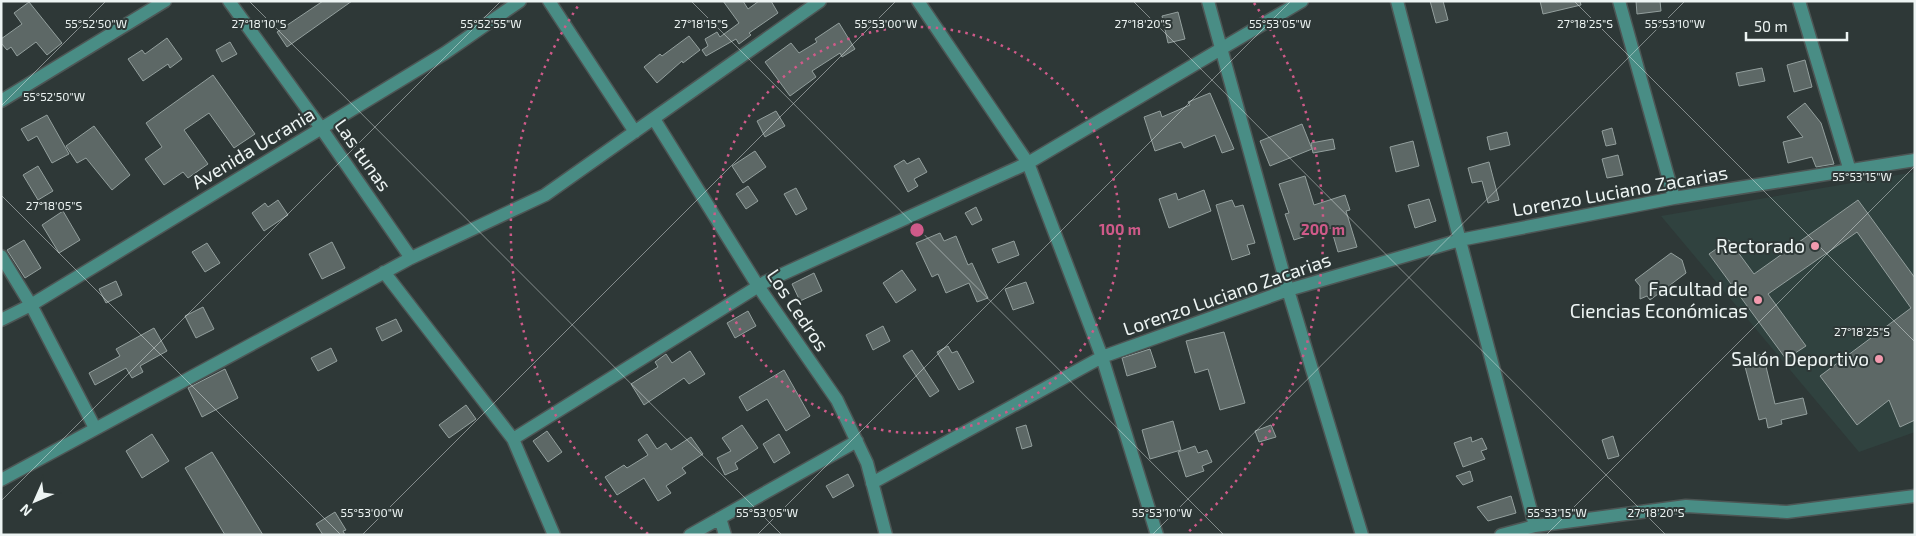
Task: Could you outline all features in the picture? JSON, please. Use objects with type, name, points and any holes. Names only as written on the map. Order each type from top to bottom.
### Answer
[{"type":"street","points":[[1,101],[165,1]]},
{"type":"street","name":"Las tunas","points":[[229,1],[322,128],[411,258]]},
{"type":"street","name":"Avenida Ucrania","points":[[1,320],[31,305],[445,53],[520,1]]},
{"type":"street","points":[[549,1],[635,132]]},
{"type":"street","points":[[1,480],[384,272],[545,195],[820,1]]},
{"type":"street","points":[[918,1],[1028,163],[1102,357],[1157,535]]},
{"type":"street","points":[[1208,1],[1288,290],[1362,535]]},
{"type":"street","points":[[513,439],[758,286],[1028,163],[1302,1]]},
{"type":"street","points":[[1397,1],[1535,526]]},
{"type":"street","points":[[1618,1],[1674,198]]},
{"type":"street","points":[[1799,1],[1850,170]]},
{"type":"street","name":"Los Cedros","points":[[654,119],[758,286],[837,400],[867,463],[886,535]]},
{"type":"street","name":"Lorenzo Luciano Zacarias","points":[[872,483],[1102,357],[1288,290],[1460,240],[1674,198],[1915,160]]},
{"type":"street","points":[[1,256],[31,305],[95,428]]},
{"type":"street","points":[[384,272],[513,439],[554,535]]},
{"type":"street","points":[[690,535],[857,441]]},
{"type":"street","points":[[1501,535],[1535,526],[1686,506],[1787,512],[1915,496]]},
{"type":"street","points":[[720,518],[725,535]]},
{"type":"shaded area","points":[[1915,172],[1915,432],[1859,452],[1661,216]]},
{"type":"building","points":[[323,1],[352,1],[287,47],[277,32]]},
{"type":"building","points":[[723,1],[743,1],[748,9],[759,1],[771,1],[778,13],[749,33],[751,35],[739,44],[736,39],[706,56],[702,50],[708,46],[705,39],[717,32],[720,37],[739,23]]},
{"type":"building","points":[[1430,1],[1443,1],[1448,20],[1436,23]]},
{"type":"building","points":[[1540,1],[1580,1],[1581,5],[1543,14]]},
{"type":"building","points":[[1636,1],[1660,1],[1661,11],[1637,14]]},
{"type":"building","points":[[29,2],[62,43],[47,55],[36,42],[17,56],[11,47],[7,50],[1,43],[1,39],[22,24],[14,13]]},
{"type":"building","points":[[1178,12],[1185,39],[1168,43],[1162,16]]},
{"type":"building","points":[[839,23],[855,49],[842,57],[840,53],[812,71],[816,77],[790,96],[765,62],[791,43],[799,53],[817,42],[815,39]]},
{"type":"building","points":[[689,36],[700,50],[683,63],[682,61],[657,83],[644,67],[660,54],[662,56]]},
{"type":"building","points":[[167,38],[182,59],[170,68],[168,64],[143,81],[128,59],[142,50],[145,54]]},
{"type":"building","points":[[230,42],[237,54],[222,62],[216,50]]},
{"type":"building","points":[[1805,60],[1812,87],[1794,92],[1787,65]]},
{"type":"building","points":[[1762,68],[1765,81],[1739,86],[1736,73]]},
{"type":"building","points":[[213,75],[255,134],[234,148],[209,113],[184,130],[208,164],[188,178],[183,172],[164,185],[145,159],[162,147],[146,123]]},
{"type":"building","points":[[1210,93],[1234,149],[1222,153],[1215,135],[1184,148],[1181,142],[1155,151],[1144,117],[1160,111],[1162,117],[1190,105],[1188,102]]},
{"type":"building","points":[[1805,103],[1821,123],[1834,164],[1816,167],[1812,157],[1788,163],[1783,142],[1803,137],[1787,117]]},
{"type":"building","points":[[776,111],[785,126],[765,137],[757,121]]},
{"type":"building","points":[[47,115],[69,154],[52,163],[37,136],[28,141],[21,129]]},
{"type":"building","points":[[1302,124],[1312,149],[1270,166],[1260,141]]},
{"type":"building","points":[[94,126],[130,175],[112,190],[86,158],[77,163],[66,146]]},
{"type":"building","points":[[1612,128],[1616,144],[1606,146],[1602,131]]},
{"type":"building","points":[[1507,132],[1510,145],[1490,150],[1487,137]]},
{"type":"building","points":[[1333,139],[1335,149],[1313,153],[1311,143]]},
{"type":"building","points":[[1413,141],[1419,166],[1396,172],[1390,147]]},
{"type":"building","points":[[755,151],[766,167],[743,183],[732,166]]},
{"type":"building","points":[[1618,155],[1623,175],[1607,178],[1602,159]]},
{"type":"building","points":[[919,158],[927,172],[914,179],[918,186],[908,192],[894,166],[904,160],[907,164]]},
{"type":"building","points":[[1489,162],[1499,200],[1488,203],[1482,181],[1472,183],[1468,168]]},
{"type":"building","points":[[38,166],[53,191],[38,200],[23,175]]},
{"type":"building","points":[[1305,176],[1314,205],[1345,195],[1350,210],[1346,211],[1357,247],[1338,252],[1331,228],[1294,240],[1285,214],[1289,213],[1279,184]]},
{"type":"building","points":[[748,186],[758,201],[746,209],[736,194]]},
{"type":"building","points":[[796,188],[807,209],[796,215],[784,194]]},
{"type":"building","points":[[1204,190],[1211,211],[1169,228],[1159,199],[1176,193],[1178,200]]},
{"type":"building","points":[[1429,199],[1436,221],[1415,228],[1408,205]]},
{"type":"building","points":[[278,200],[288,215],[264,231],[252,213],[265,203],[268,207]]},
{"type":"building","points":[[1232,200],[1235,207],[1243,205],[1255,243],[1247,245],[1250,254],[1232,260],[1216,205]]},
{"type":"building","points":[[1858,200],[1915,278],[1915,420],[1900,427],[1889,400],[1857,425],[1820,376],[1911,308],[1857,232],[1768,294],[1806,346],[1786,359],[1709,254],[1729,240],[1754,274]]},
{"type":"building","points":[[976,207],[982,220],[972,225],[965,213]]},
{"type":"building","points":[[63,211],[80,240],[59,253],[42,225]]},
{"type":"building","points":[[940,233],[944,241],[956,236],[968,265],[972,263],[988,298],[977,302],[969,283],[946,293],[938,274],[932,277],[916,243]]},
{"type":"building","points":[[24,240],[41,268],[25,278],[7,250]]},
{"type":"building","points":[[1014,241],[1019,255],[998,263],[992,249]]},
{"type":"building","points":[[332,242],[345,268],[322,279],[309,254]]},
{"type":"building","points":[[207,243],[220,263],[205,272],[192,252]]},
{"type":"building","points":[[1671,253],[1682,260],[1686,273],[1650,300],[1647,296],[1640,299],[1640,286],[1635,280]]},
{"type":"building","points":[[902,270],[916,290],[896,303],[883,283]]},
{"type":"building","points":[[814,273],[822,291],[800,301],[792,284]]},
{"type":"building","points":[[116,281],[122,295],[106,303],[99,289]]},
{"type":"building","points":[[1026,282],[1034,303],[1013,310],[1005,289]]},
{"type":"building","points":[[203,307],[214,329],[196,338],[185,316]]},
{"type":"building","points":[[748,311],[756,326],[735,338],[727,323]]},
{"type":"building","points":[[396,319],[402,331],[382,341],[376,328]]},
{"type":"building","points":[[883,326],[890,341],[873,350],[866,335]]},
{"type":"building","points":[[154,328],[167,351],[140,366],[143,372],[132,378],[126,368],[95,385],[89,373],[120,356],[116,349]]},
{"type":"building","points":[[1224,332],[1245,403],[1220,410],[1208,369],[1195,373],[1186,341]]},
{"type":"building","points":[[948,346],[952,353],[957,351],[974,382],[959,390],[937,352]]},
{"type":"building","points":[[331,348],[337,361],[318,371],[311,358]]},
{"type":"building","points":[[1150,349],[1156,367],[1127,376],[1122,358]]},
{"type":"building","points":[[912,350],[939,391],[930,397],[903,356]]},
{"type":"building","points":[[690,351],[705,374],[689,384],[684,378],[644,405],[631,384],[658,367],[655,362],[666,354],[672,363]]},
{"type":"building","points":[[1763,354],[1775,404],[1803,398],[1807,414],[1781,420],[1782,424],[1768,428],[1766,418],[1759,420],[1743,359]]},
{"type":"building","points":[[225,369],[238,398],[202,417],[188,388]]},
{"type":"building","points":[[784,370],[810,416],[786,431],[767,399],[747,411],[739,397]]},
{"type":"building","points":[[466,405],[476,419],[449,438],[439,425]]},
{"type":"building","points":[[1173,421],[1181,450],[1150,459],[1142,430]]},
{"type":"building","points":[[742,425],[758,448],[735,463],[738,469],[725,475],[717,458],[731,451],[722,438]]},
{"type":"building","points":[[1026,425],[1032,446],[1022,449],[1016,428]]},
{"type":"building","points":[[1271,425],[1276,437],[1259,442],[1255,431]]},
{"type":"building","points":[[547,431],[562,452],[548,462],[533,441]]},
{"type":"building","points":[[152,434],[169,461],[142,478],[126,451]]},
{"type":"building","points":[[647,434],[657,449],[666,443],[671,450],[691,437],[703,454],[682,468],[686,473],[666,486],[671,493],[658,501],[644,478],[617,495],[605,477],[624,465],[627,468],[648,455],[638,440]]},
{"type":"building","points":[[779,434],[790,453],[774,463],[763,444]]},
{"type":"building","points":[[1613,436],[1619,456],[1608,459],[1602,440]]},
{"type":"building","points":[[1471,437],[1472,442],[1482,438],[1487,449],[1481,451],[1485,459],[1463,467],[1454,443]]},
{"type":"building","points":[[1195,446],[1198,453],[1207,450],[1212,462],[1202,466],[1204,471],[1186,477],[1178,452]]},
{"type":"building","points":[[212,452],[263,535],[225,535],[185,468]]},
{"type":"building","points":[[1470,471],[1473,481],[1463,485],[1456,476]]},
{"type":"building","points":[[848,474],[854,486],[833,498],[826,486]]},
{"type":"building","points":[[1511,496],[1516,513],[1488,521],[1477,507]]},
{"type":"building","points":[[335,512],[346,530],[343,531],[345,535],[323,535],[316,524]]},
{"type":"place","name":"Rectorado","points":[[1815,246]]},
{"type":"place","name":"Facultad de Ciencias Económicas","points":[[1758,300]]},
{"type":"place","name":"Salón Deportivo","points":[[1879,359]]}]
